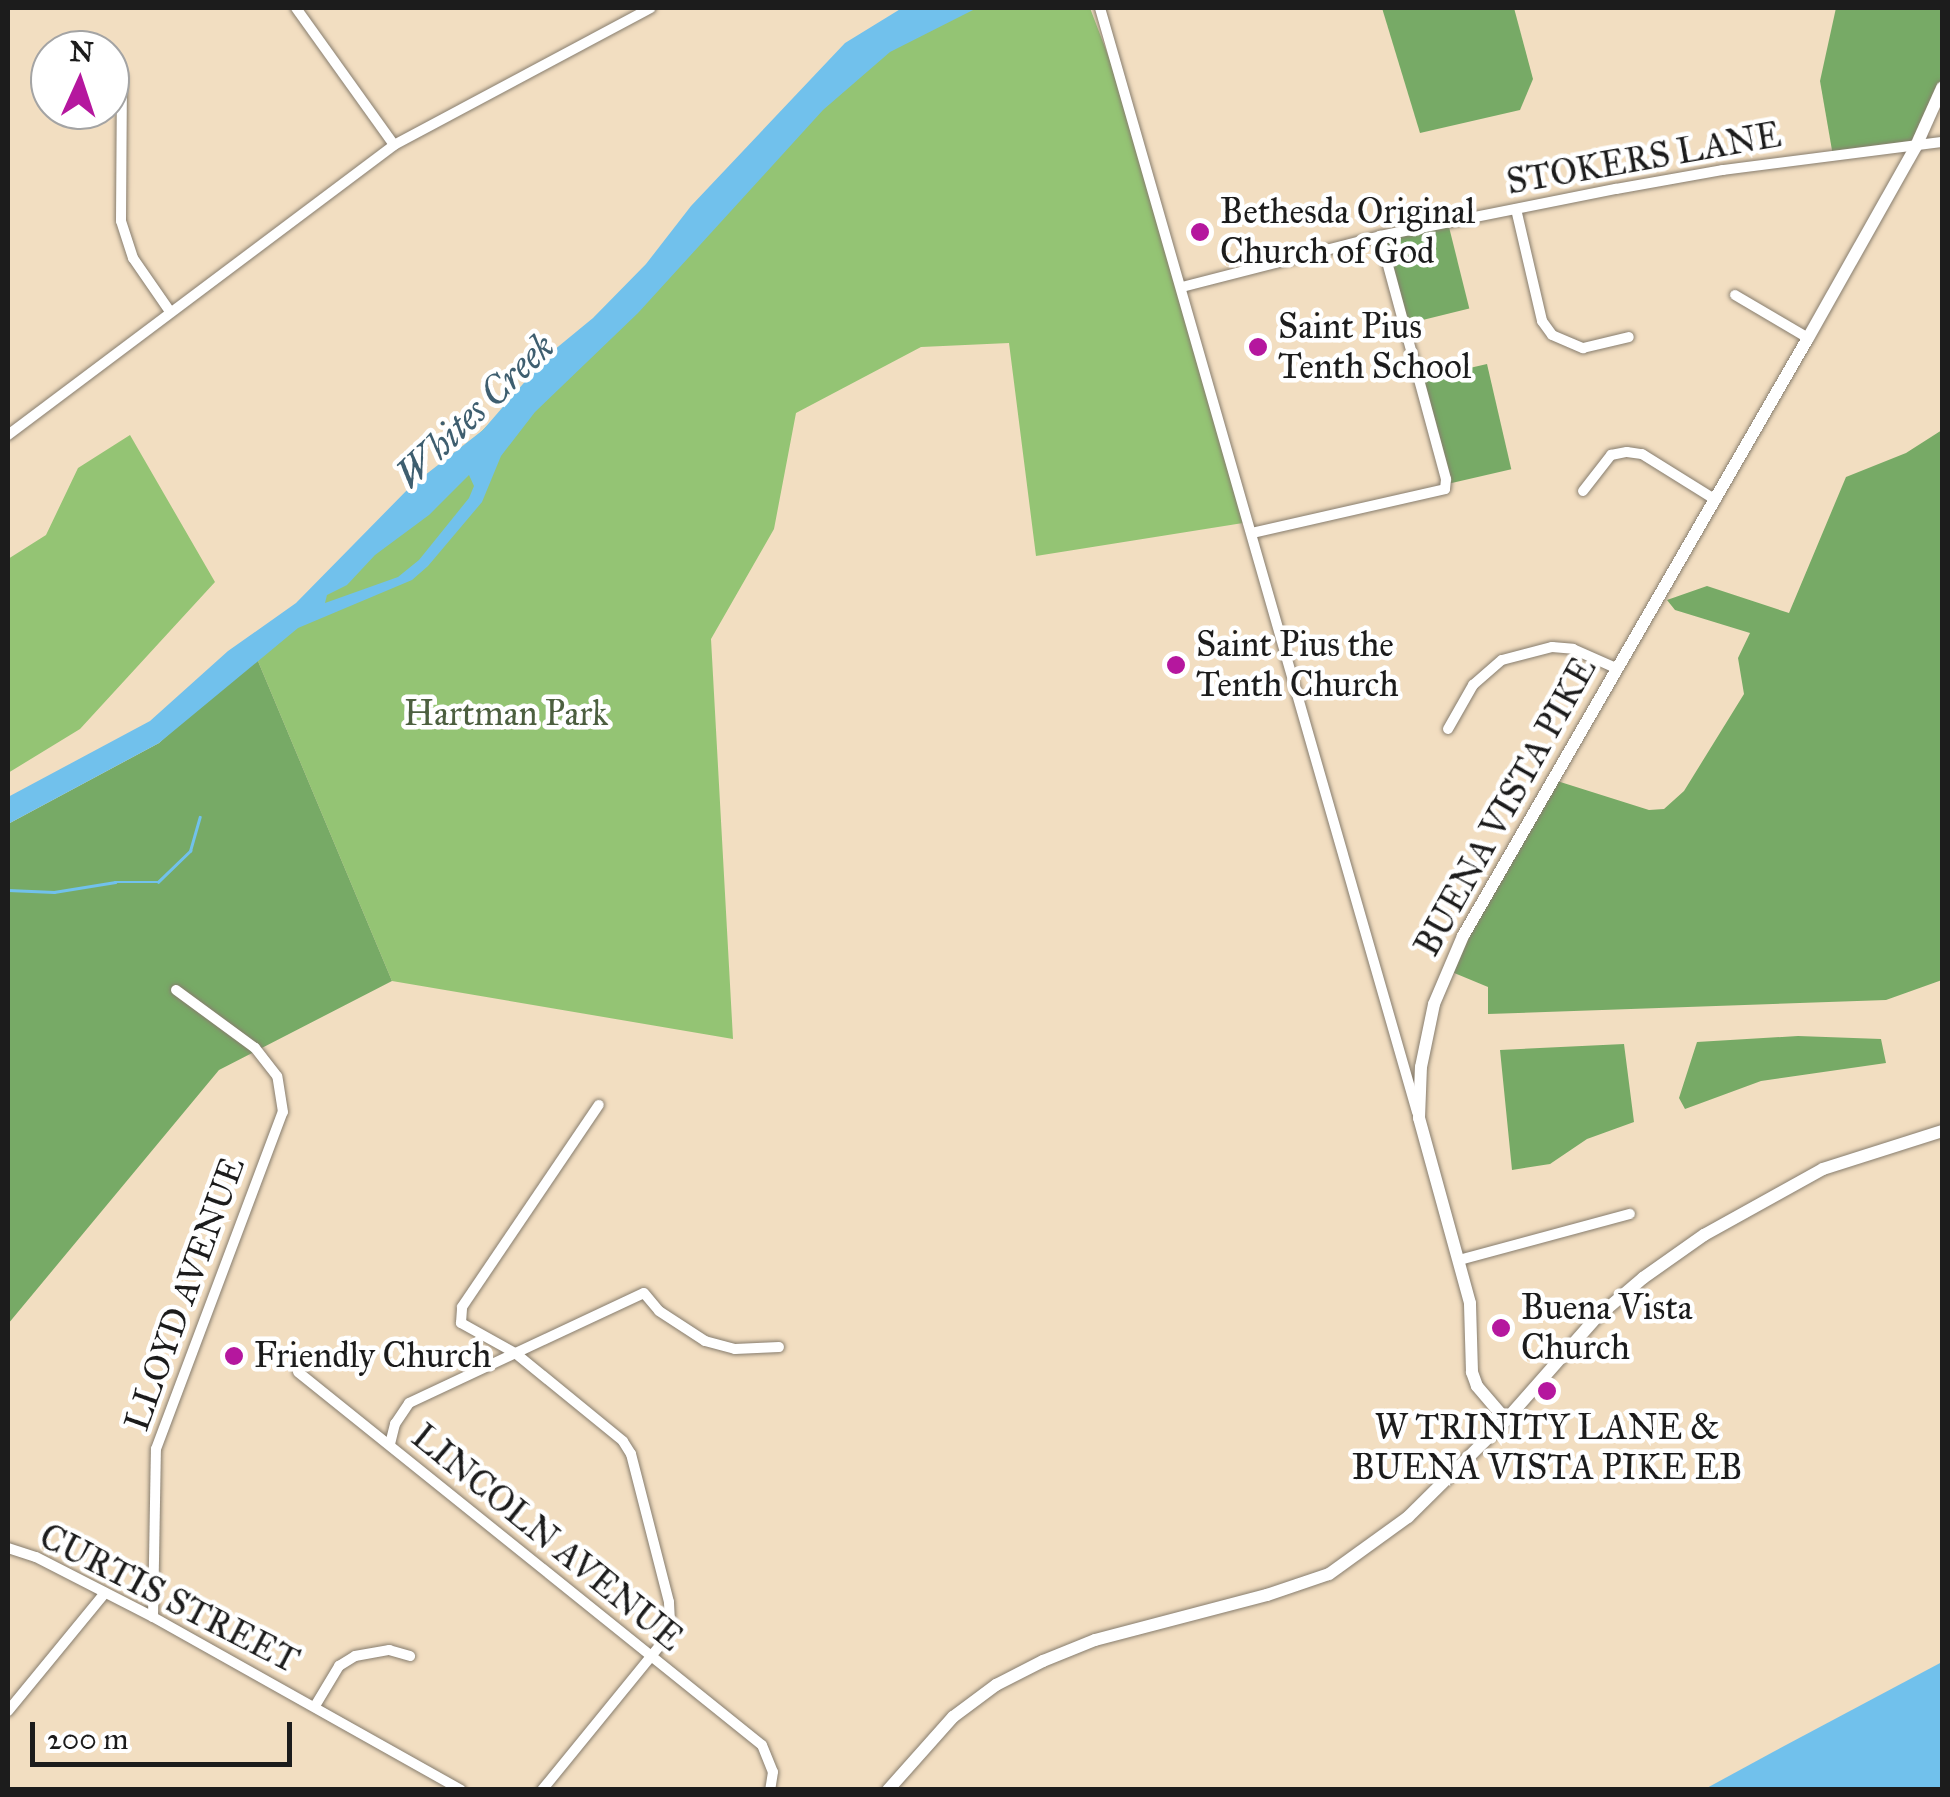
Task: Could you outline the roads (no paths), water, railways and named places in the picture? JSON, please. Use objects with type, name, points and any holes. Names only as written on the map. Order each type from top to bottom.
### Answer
[{"type":"main road","name":"BUENA VISTA PIKE","points":[[1506,1420],[1477,1386],[1472,1372],[1470,1303],[1419,1118],[1426,1037],[1447,970],[1916,146],[1942,88]]},
{"type":"main road","points":[[888,1790],[953,1717],[996,1685],[1043,1661],[1096,1640],[1267,1596],[1329,1574],[1408,1518],[1506,1420],[1596,1318],[1704,1235],[1823,1169],[1942,1131]]},
{"type":"street","points":[[296,8],[394,144]]},
{"type":"street","points":[[8,435],[168,310],[394,144],[651,8]]},
{"type":"street","points":[[1100,8],[1419,1118]]},
{"type":"street","points":[[121,130],[120,221],[133,258],[168,310]]},
{"type":"street","name":"STOKERS LANE","points":[[1182,286],[1380,236],[1516,209],[1723,170],[1942,142]]},
{"type":"street","points":[[1516,209],[1542,321],[1552,335],[1583,348],[1629,337]]},
{"type":"street","points":[[1252,533],[1445,488],[1446,479],[1380,236]]},
{"type":"street","points":[[1735,295],[1808,338]]},
{"type":"street","points":[[1582,490],[1611,455],[1627,452],[1642,454],[1716,500]]},
{"type":"street","points":[[1448,730],[1473,685],[1502,660],[1552,647],[1573,649],[1618,669]]},
{"type":"street","name":"LLOYD AVENUE","points":[[153,1617],[156,1449],[283,1112],[278,1076],[255,1048],[176,990]]},
{"type":"street","points":[[542,1790],[665,1638],[669,1602],[630,1454],[609,1428],[515,1353],[462,1323],[462,1307],[599,1105]]},
{"type":"street","points":[[1458,1260],[1630,1214]]},
{"type":"street","points":[[390,1444],[394,1424],[409,1403],[644,1293],[678,1325],[716,1345],[779,1347]]},
{"type":"street","name":"LINCOLN AVENUE","points":[[298,1372],[647,1657],[762,1745],[774,1772],[770,1790]]},
{"type":"street","name":"CURTIS STREET","points":[[8,1548],[153,1617],[462,1790]]},
{"type":"street","points":[[8,1711],[105,1593]]},
{"type":"street","points":[[316,1706],[340,1666],[355,1656],[389,1650],[410,1656]]},
{"type":"water","points":[[902,8],[977,8],[890,52],[823,110],[638,313],[535,412],[501,456],[482,502],[412,580],[298,628],[159,743],[8,824],[8,797],[150,721],[228,651],[296,603],[411,486],[483,430],[548,355],[593,318],[646,264],[691,206],[845,43]],"holes":[[[469,475],[474,486],[469,498],[419,560],[398,577],[325,603],[327,595],[347,585],[375,555],[429,515]]]},
{"type":"water","points":[[1942,1662],[1942,1789],[1705,1789],[1773,1752]]},
{"type":"waterway","points":[[8,890],[54,892],[115,882],[158,882],[190,851],[200,817]]},
{"type":"place","name":"Bethesda Original Church of God","points":[[1200,232]]},
{"type":"place","name":"Saint Pius Tenth School","points":[[1258,347]]},
{"type":"place","name":"Saint Pius the Tenth Church","points":[[1176,665]]},
{"type":"place","name":"Buena Vista Church","points":[[1501,1328]]},
{"type":"place","name":"Friendly Church","points":[[234,1356]]},
{"type":"place","name":"W TRINITY LANE & BUENA VISTA PIKE EB","points":[[1547,1391]]},
{"type":"water label","name":"Whites Creek","points":[[475,411]]},
{"type":"park label","name":"Hartman Park","points":[[506,714]]}]
